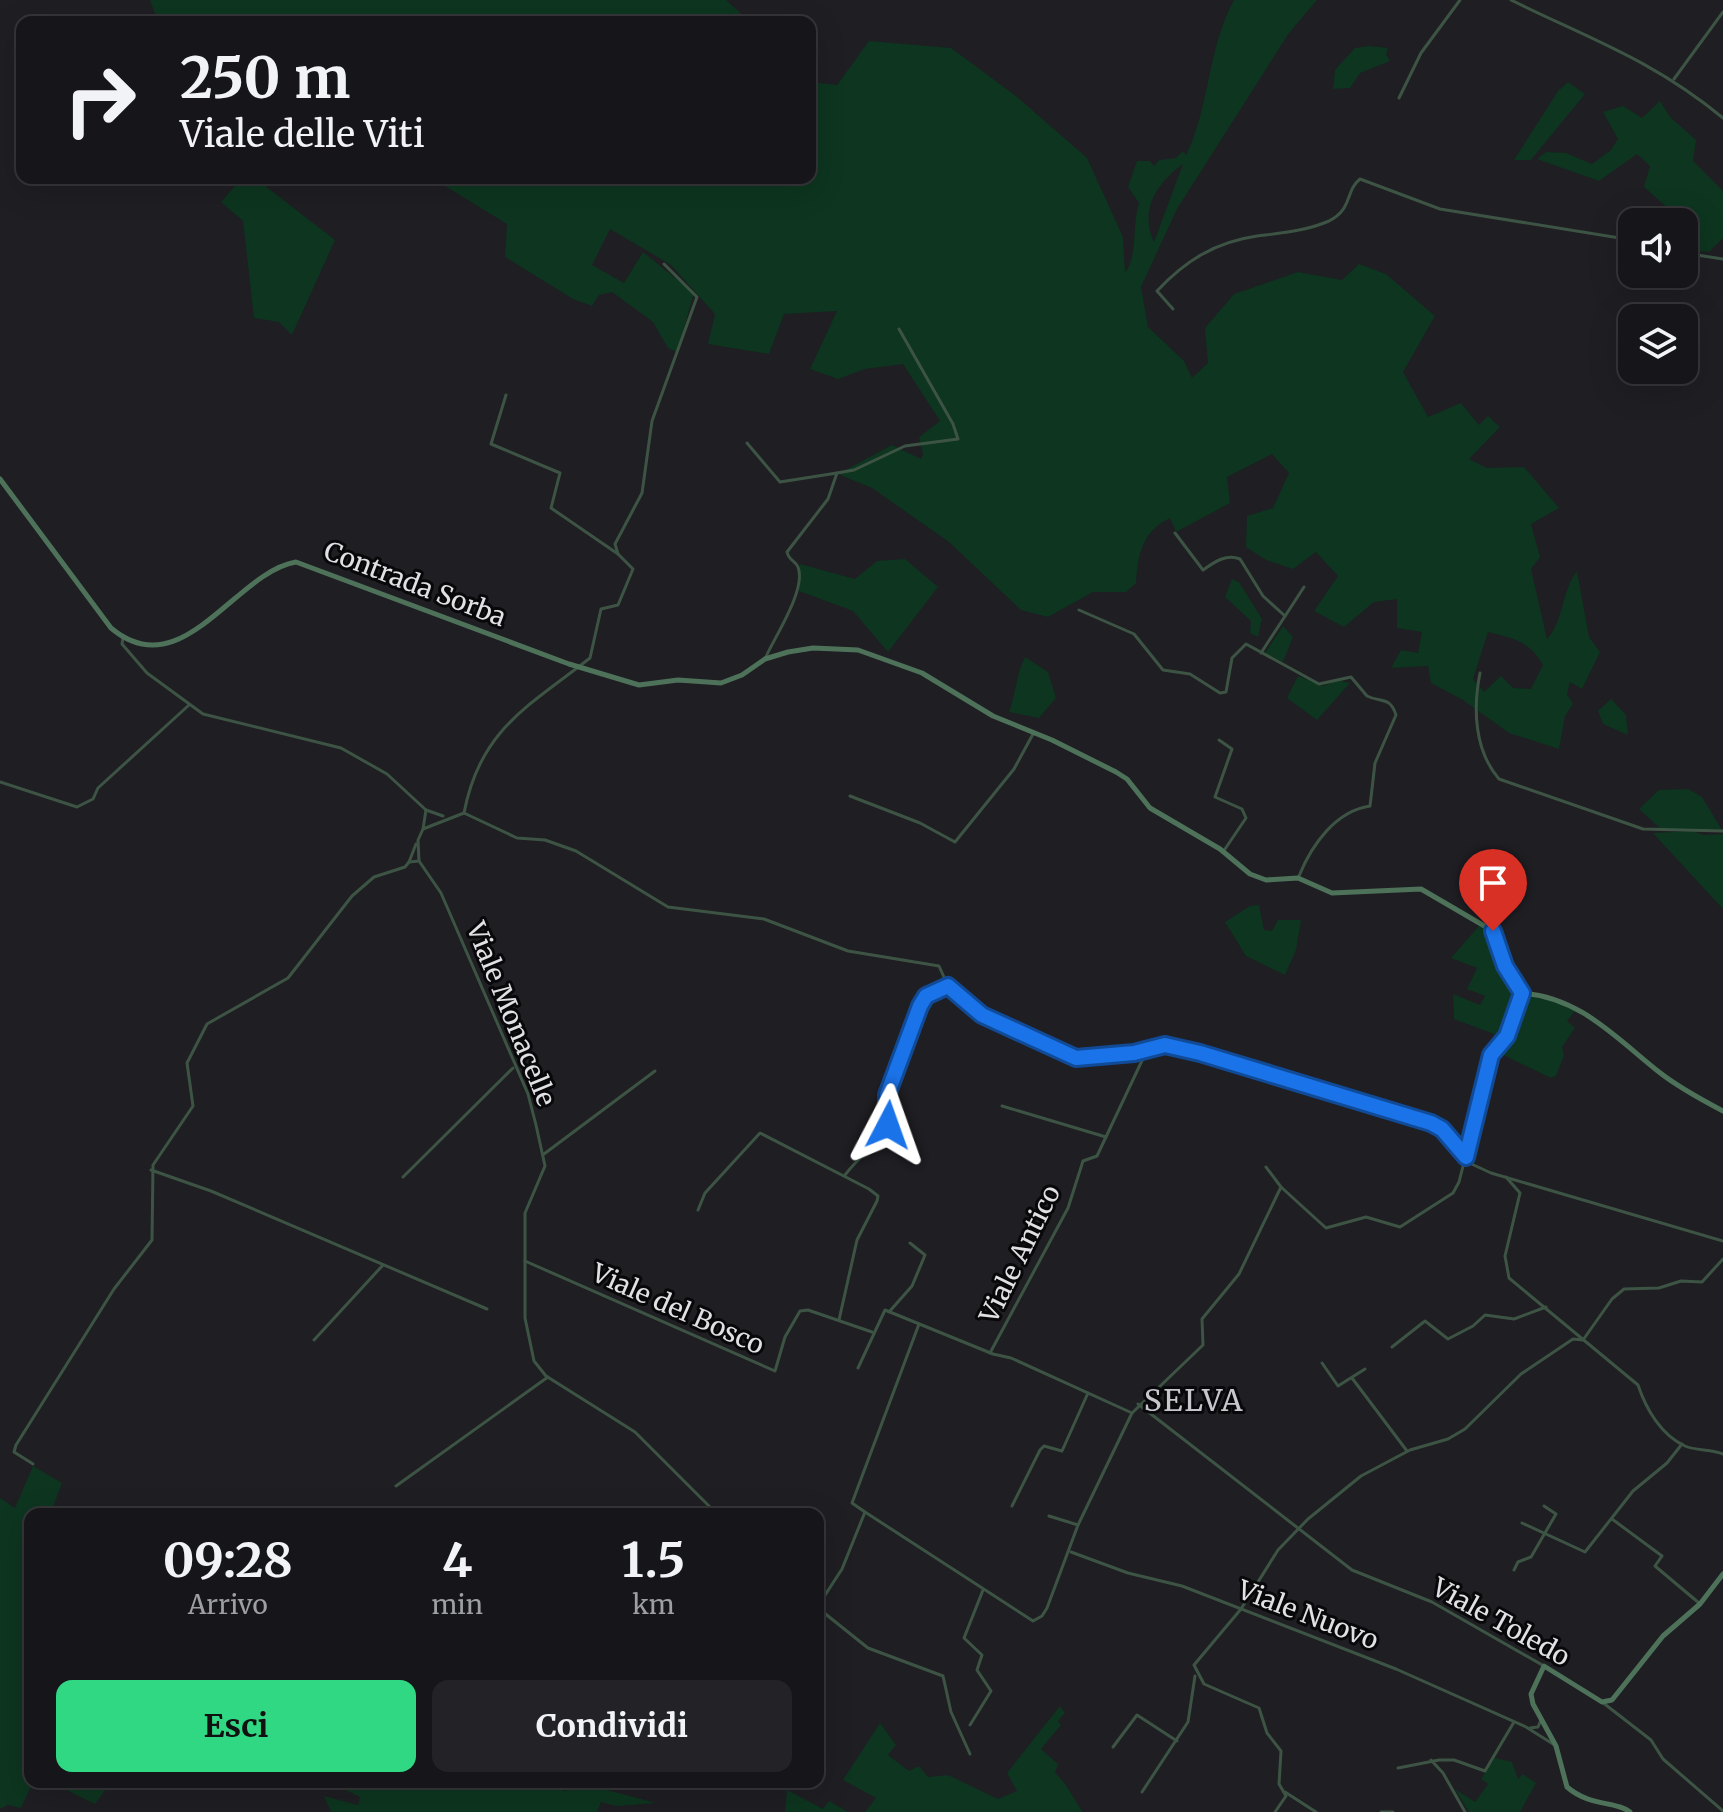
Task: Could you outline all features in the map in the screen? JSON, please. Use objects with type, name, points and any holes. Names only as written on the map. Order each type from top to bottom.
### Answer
[{"type":"street","points":[[1399,98],[1421,53],[1460,0]]},
{"type":"street","points":[[1511,0],[1644,61],[1674,79],[1723,118]]},
{"type":"street","points":[[1674,79],[1723,12]]},
{"type":"street","points":[[1173,309],[1157,291],[1181,266],[1225,242],[1281,234],[1329,221],[1344,211],[1360,179],[1440,209],[1618,238]]},
{"type":"street","points":[[1698,255],[1723,259]]},
{"type":"street","points":[[618,554],[615,544],[642,493],[652,421],[697,297],[664,264]]},
{"type":"street","points":[[747,443],[780,482],[854,470],[905,446],[958,439],[953,424],[899,329]]},
{"type":"street","points":[[464,813],[472,777],[509,719],[590,658],[601,609],[618,605],[632,576],[631,564],[551,508],[560,473],[491,444],[506,395]]},
{"type":"street","points":[[765,659],[776,642],[799,574],[798,566],[787,552],[828,499],[837,473]]},
{"type":"street","points":[[0,479],[90,602],[123,638],[122,644],[147,673],[189,705],[203,714],[250,728],[341,748],[387,774],[426,810],[446,817]]},
{"type":"street","points":[[1175,533],[1203,570],[1211,562],[1234,557],[1240,559],[1263,596],[1285,616]]},
{"type":"street","name":"Contrada Sorba","points":[[123,638],[158,644],[185,636],[212,619],[276,568],[296,562],[579,667],[639,685],[678,680],[721,683],[742,675],[765,659],[790,652],[813,648],[858,650],[922,673],[993,716],[1116,772],[1127,779],[1150,808],[1223,852],[1239,869],[1266,880],[1298,878]]},
{"type":"street","points":[[1261,653],[1304,587]]},
{"type":"street","points":[[1079,610],[1134,634],[1163,670],[1190,674],[1220,693],[1226,692],[1232,658],[1246,644],[1319,684],[1351,677],[1370,698],[1385,698],[1396,715],[1375,763],[1370,806],[1357,807],[1326,831],[1298,878],[1332,893],[1421,889],[1493,931],[1505,966],[1522,993]]},
{"type":"street","points":[[776,642],[790,652]]},
{"type":"street","points":[[1480,673],[1474,712],[1486,752],[1499,779],[1643,829],[1723,831]]},
{"type":"street","points":[[0,782],[77,807],[93,799],[98,788],[189,705]]},
{"type":"street","points":[[850,796],[920,823],[955,842],[1014,769],[1033,733]]},
{"type":"street","points":[[1219,740],[1232,749],[1215,797],[1242,809],[1246,818],[1223,852]]},
{"type":"street","points":[[33,1464],[14,1452],[16,1445],[114,1289],[154,1236],[151,1170],[166,1140],[193,1106],[187,1063],[207,1024],[288,978],[352,896],[374,877],[405,867],[423,829],[426,810]]},
{"type":"street","points":[[423,829],[446,817],[464,813],[517,838],[545,840],[576,851],[668,907],[764,919],[835,948],[935,964],[941,969],[948,986],[982,1015],[1076,1058],[1165,1045],[1200,1053],[1431,1123],[1442,1129],[1465,1159],[1506,1177],[1723,1241]]},
{"type":"street","points":[[409,862],[419,861],[418,840]]},
{"type":"street","name":"Viale Monacelle","points":[[419,861],[441,893],[513,1068],[528,1094],[544,1154]]},
{"type":"street","points":[[845,1175],[885,1131],[890,1106],[887,1095],[920,1006],[926,996],[948,986]]},
{"type":"street","points":[[1522,993],[1548,996],[1581,1010],[1661,1074],[1723,1111]]},
{"type":"street","points":[[1266,1167],[1281,1187],[1326,1228],[1366,1217],[1400,1227],[1453,1193],[1463,1167],[1491,1055],[1507,1036],[1522,993]]},
{"type":"street","name":"Viale Antico","points":[[990,1353],[1068,1208],[1083,1161],[1097,1156],[1121,1098],[1147,1050]]},
{"type":"street","points":[[403,1177],[513,1068]]},
{"type":"street","points":[[655,1071],[544,1154],[545,1170],[531,1193],[525,1213],[528,1348],[534,1361],[548,1377],[635,1432],[711,1508]]},
{"type":"street","points":[[1002,1106],[1107,1138]]},
{"type":"street","points":[[698,1210],[705,1193],[760,1133],[845,1175],[878,1196],[851,1258],[839,1320]]},
{"type":"street","points":[[151,1170],[211,1191],[487,1309]]},
{"type":"street","points":[[1506,1177],[1520,1193],[1505,1268],[1509,1278],[1638,1385],[1648,1411],[1665,1432],[1682,1444],[1723,1454]]},
{"type":"street","points":[[919,1324],[852,1503],[983,1590],[1038,1620],[1047,1608],[1071,1552],[1078,1525],[1132,1413],[1203,1345],[1202,1319],[1239,1274],[1281,1187]]},
{"type":"street","points":[[889,1312],[912,1286],[925,1255],[910,1243]]},
{"type":"street","points":[[1583,1340],[1612,1299],[1624,1289],[1659,1288],[1681,1281],[1702,1282],[1723,1259]]},
{"type":"street","name":"Viale del Bosco","points":[[524,1261],[775,1371],[785,1337],[800,1311],[808,1310],[872,1332]]},
{"type":"street","points":[[314,1340],[383,1265]]},
{"type":"street","points":[[1392,1347],[1425,1321],[1448,1339],[1473,1326],[1485,1315],[1514,1319],[1546,1307]]},
{"type":"street","points":[[858,1368],[882,1312],[889,1312],[990,1353],[1011,1358],[1132,1413]]},
{"type":"street","points":[[1142,1792],[1177,1741],[1192,1712],[1194,1665],[1241,1609],[1278,1550],[1298,1528],[1361,1476],[1407,1451],[1448,1439],[1465,1429],[1521,1374],[1573,1339],[1583,1340]]},
{"type":"street","points":[[1322,1363],[1338,1386],[1365,1369]]},
{"type":"street","points":[[396,1486],[548,1377]]},
{"type":"street","points":[[1352,1378],[1407,1451]]},
{"type":"street","points":[[1012,1506],[1040,1450],[1044,1446],[1062,1451],[1088,1393]]},
{"type":"street","name":"Viale Toledo","points":[[1138,1404],[1352,1570],[1432,1602],[1602,1702]]},
{"type":"street","points":[[1522,1523],[1585,1552],[1633,1491],[1682,1444]]},
{"type":"street","points":[[1514,1570],[1518,1562],[1531,1557],[1556,1514],[1544,1506]]},
{"type":"street","points":[[824,1598],[842,1569],[865,1512]]},
{"type":"street","points":[[1049,1516],[1078,1525]]},
{"type":"street","points":[[1612,1519],[1654,1548],[1662,1556],[1655,1566],[1700,1604]]},
{"type":"street","name":"Viale Nuovo","points":[[1071,1552],[1128,1573],[1182,1586],[1396,1669],[1526,1727],[1556,1746]]},
{"type":"street","points":[[1602,1702],[1612,1700],[1663,1636],[1700,1604],[1723,1574]]},
{"type":"street","points":[[970,1725],[991,1691],[977,1670],[982,1655],[964,1638],[983,1590]]},
{"type":"street","points":[[824,1612],[868,1648],[943,1676],[951,1712],[970,1754]]},
{"type":"street","points":[[1544,1666],[1531,1694],[1556,1746],[1567,1787],[1588,1801],[1620,1806],[1630,1812]]},
{"type":"street","points":[[1195,1673],[1204,1684],[1259,1708],[1267,1733],[1281,1751],[1279,1784],[1285,1792],[1316,1812]]},
{"type":"street","points":[[1602,1702],[1651,1740],[1663,1759],[1723,1811]]},
{"type":"street","points":[[1113,1747],[1137,1715],[1177,1741]]},
{"type":"street","points":[[1534,1728],[1541,1720]]},
{"type":"street","points":[[1398,1768],[1431,1760],[1454,1760],[1485,1771],[1514,1722]]},
{"type":"street","name":"Viale Nuovo","points":[[1526,1727],[1548,1732]]},
{"type":"street","points":[[1539,1735],[1548,1732]]},
{"type":"street","points":[[1431,1760],[1443,1773],[1465,1812]]},
{"type":"street","points":[[1275,1812],[1285,1800],[1285,1792]]},
{"type":"street","points":[[1381,1812],[1393,1812]]},
{"type":"green space","points":[[150,0],[726,0],[743,16],[156,16]]},
{"type":"green space","points":[[1234,0],[1317,0],[1289,33],[1177,209],[1141,287],[1148,327],[1184,361],[1192,378],[1208,363],[1205,328],[1234,294],[1298,272],[1342,280],[1359,264],[1386,274],[1435,316],[1403,372],[1428,417],[1461,403],[1479,425],[1488,416],[1500,427],[1469,459],[1487,468],[1524,467],[1559,508],[1531,524],[1540,557],[1531,569],[1547,639],[1557,624],[1568,588],[1577,571],[1589,637],[1600,652],[1582,689],[1570,682],[1567,694],[1573,704],[1565,716],[1559,749],[1509,733],[1463,700],[1431,683],[1428,666],[1391,668],[1401,650],[1418,653],[1422,632],[1397,628],[1397,599],[1374,602],[1344,627],[1314,611],[1338,576],[1316,552],[1293,569],[1266,560],[1246,547],[1247,516],[1273,508],[1289,473],[1272,454],[1227,477],[1230,503],[1176,532],[1170,518],[1153,530],[1140,553],[1136,583],[1126,592],[1093,592],[1048,617],[1021,610],[949,542],[872,488],[838,474],[892,445],[921,459],[923,454],[919,437],[940,421],[903,364],[865,369],[838,379],[810,369],[837,311],[784,314],[769,354],[708,344],[715,314],[671,265],[610,229],[592,265],[624,283],[643,252],[694,293],[677,352],[668,348],[653,322],[612,292],[599,295],[592,306],[573,299],[505,257],[507,224],[442,184],[816,184],[816,81],[837,85],[869,41],[951,48],[1016,96],[1087,158],[1123,237],[1125,273],[1132,258],[1139,203],[1128,187],[1137,161],[1150,161],[1154,166],[1159,160],[1176,158],[1183,151],[1186,155],[1200,117],[1218,38]],"holes":[[[1183,164],[1154,242],[1149,219],[1153,198],[1165,180]],[[1488,632],[1526,646],[1543,665],[1531,689],[1513,688],[1501,676],[1484,692],[1473,679]]]},
{"type":"green space","points":[[1355,48],[1388,48],[1386,54],[1390,61],[1360,73],[1350,88],[1333,89],[1335,70]]},
{"type":"green space","points":[[1568,82],[1585,94],[1531,160],[1514,160],[1558,91]]},
{"type":"green space","points":[[1660,101],[1670,117],[1696,140],[1693,161],[1723,191],[1723,238],[1709,252],[1698,251],[1698,208],[1668,208],[1644,187],[1650,166],[1637,154],[1599,181],[1537,159],[1546,152],[1566,153],[1592,164],[1611,150],[1618,139],[1603,112],[1623,106],[1642,118]]},
{"type":"green space","points":[[237,184],[263,184],[335,240],[292,335],[279,322],[254,318],[243,221],[221,202]]},
{"type":"green space","points":[[905,559],[938,587],[888,652],[853,611],[799,591],[800,564],[855,579],[877,561]]},
{"type":"green space","points":[[1232,579],[1239,582],[1262,619],[1258,637],[1250,633],[1251,621],[1225,597]]},
{"type":"green space","points":[[1283,626],[1293,637],[1283,662],[1265,653]]},
{"type":"green space","points":[[1025,657],[1048,672],[1056,698],[1039,718],[1009,712]]},
{"type":"green space","points":[[1298,676],[1323,686],[1338,680],[1350,683],[1317,720],[1287,698]]},
{"type":"green space","points":[[1611,699],[1626,715],[1628,735],[1603,724],[1598,711]]},
{"type":"green space","points":[[1688,789],[1702,797],[1722,830],[1661,829],[1639,809],[1659,790]]},
{"type":"green space","points":[[1692,831],[1704,835],[1723,834],[1723,909],[1653,833]]},
{"type":"green space","points":[[1259,905],[1264,930],[1272,931],[1278,920],[1301,920],[1296,950],[1285,975],[1246,956],[1225,922],[1250,906]]},
{"type":"green space","points":[[1479,926],[1492,936],[1498,962],[1517,1005],[1516,1015],[1502,1037],[1454,1019],[1453,994],[1480,1005],[1485,996],[1467,989],[1477,968],[1451,958]]},
{"type":"green space","points":[[1525,999],[1552,1000],[1575,1011],[1567,1021],[1575,1028],[1562,1047],[1564,1056],[1556,1076],[1551,1078],[1497,1052],[1506,1045]]},
{"type":"green space","points":[[33,1466],[62,1483],[53,1508],[24,1508],[24,1788],[30,1788],[21,1808],[8,1805],[0,1809],[0,1498],[15,1508]]},
{"type":"green space","points":[[1060,1706],[1065,1713],[1058,1721],[1061,1725],[1041,1749],[1058,1764],[1055,1773],[1083,1812],[865,1812],[876,1798],[843,1780],[880,1723],[896,1745],[888,1755],[909,1771],[919,1766],[928,1777],[948,1775],[998,1799],[1017,1791],[1007,1773]]},
{"type":"green space","points":[[1495,1758],[1512,1762],[1518,1779],[1523,1774],[1536,1783],[1520,1812],[1469,1812],[1455,1789],[1475,1802],[1488,1784],[1481,1779]]},
{"type":"green space","points":[[62,1788],[107,1788],[95,1804]]},
{"type":"green space","points":[[341,1788],[559,1788],[564,1791],[600,1788],[656,1803],[616,1806],[601,1802],[597,1812],[331,1812],[324,1796],[358,1805],[360,1797]]},
{"type":"green space","points":[[787,1790],[823,1809],[829,1801],[848,1812],[785,1812]]},
{"type":"district","name":"SELVA","points":[[1194,1401]]},
{"type":"route","points":[[888,1125],[890,1106],[887,1095],[920,1006],[926,996],[948,986],[982,1015],[1076,1058],[1134,1053],[1165,1045],[1200,1053],[1269,1071],[1431,1123],[1442,1129],[1466,1157],[1491,1055],[1507,1036],[1522,993],[1505,966],[1499,940],[1493,931]]}]
